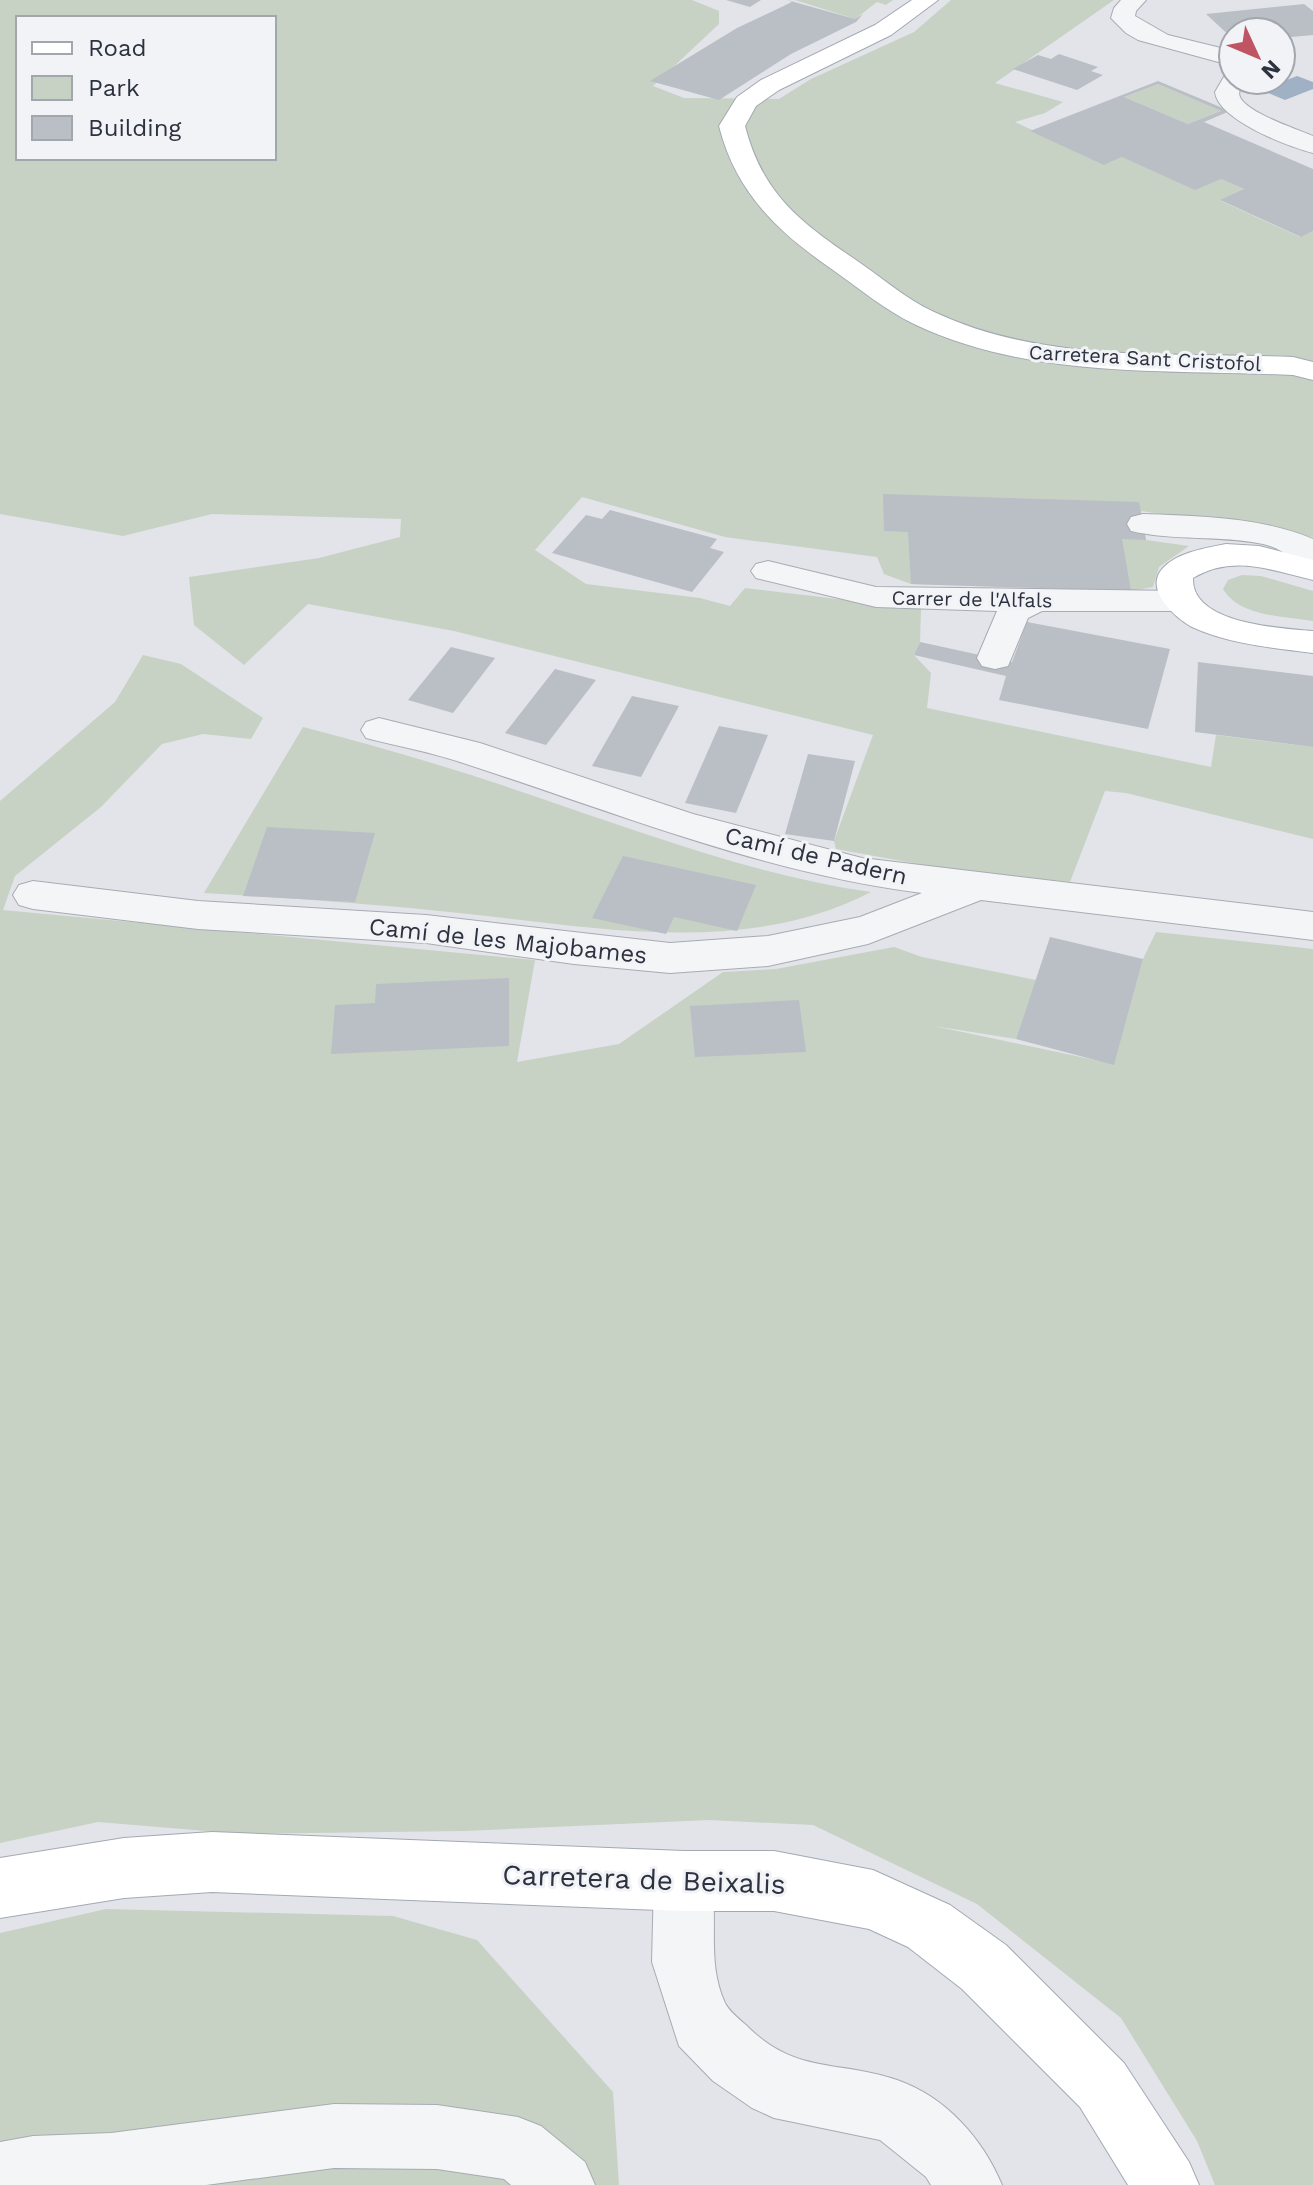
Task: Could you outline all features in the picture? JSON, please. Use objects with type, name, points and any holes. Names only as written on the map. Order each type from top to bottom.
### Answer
[{"type":"main road","name":"Carretera Sant Cristofol","points":[[927,0],[883,30],[770,85],[746,102],[732,126],[736,148],[748,178],[772,207],[804,237],[926,319],[1011,350],[1103,360],[1282,366],[1313,371]]},
{"type":"main road","points":[[1313,570],[1245,554],[1216,554],[1196,560],[1176,574],[1175,591],[1179,601],[1213,623],[1245,633],[1313,642]]},
{"type":"main road","name":"Carretera de Beixalis","points":[[0,1888],[124,1868],[212,1862],[684,1881],[774,1881],[873,1900],[929,1926],[984,1967],[1102,2085],[1166,2185]]},
{"type":"street","points":[[1135,0],[1125,8],[1123,18],[1133,30],[1155,39],[1217,52]]},
{"type":"street","points":[[1228,96],[1244,115],[1313,145]]},
{"type":"street","points":[[1143,524],[1222,528],[1282,538],[1299,543],[1310,550],[1313,557]]},
{"type":"street","name":"Carrer de l'Alfals","points":[[768,571],[876,597],[1179,601]]},
{"type":"street","points":[[995,658],[1013,612],[1036,600]]},
{"type":"street","name":"Camí de Padern","points":[[379,730],[467,751],[682,824],[862,872],[1313,926]]},
{"type":"street","name":"Camí de les Majobames","points":[[33,895],[198,915],[426,929],[670,958],[768,951],[868,930],[974,887]]},
{"type":"street","points":[[684,1881],[682,1962],[701,2024],[735,2059],[774,2086],[895,2111],[949,2154],[969,2185]]},
{"type":"street","points":[[0,2175],[33,2168],[111,2165],[334,2136],[437,2137],[518,2149],[562,2185]]},
{"type":"green space","points":[[0,0],[692,0],[719,11],[719,24],[653,86],[684,98],[779,99],[811,79],[914,32],[951,0],[1114,0],[995,83],[1063,102],[1045,113],[1015,122],[1106,164],[1122,157],[1221,179],[1244,189],[1221,201],[1300,237],[1313,231],[1313,537],[1141,511],[1146,540],[1189,546],[1159,567],[1153,587],[1131,591],[911,584],[884,574],[877,557],[725,537],[582,497],[535,550],[586,584],[700,598],[730,606],[745,588],[921,609],[920,642],[914,655],[931,673],[927,708],[1211,767],[1216,735],[1313,747],[1313,839],[1126,793],[1105,791],[1070,882],[940,868],[836,849],[834,841],[873,735],[454,631],[308,604],[244,665],[194,625],[189,577],[319,558],[400,537],[401,519],[212,514],[123,536],[0,514]]},
{"type":"green space","points":[[795,0],[893,0],[886,5],[877,2],[855,19]]},
{"type":"green space","points":[[1158,84],[1221,111],[1188,124],[1124,97]]},
{"type":"green space","points":[[1242,575],[1261,576],[1313,591],[1313,621],[1263,614],[1240,605],[1223,589],[1228,580]]},
{"type":"green space","points":[[143,655],[181,664],[263,718],[251,739],[203,734],[162,744],[101,807],[15,876],[3,910],[535,960],[517,1062],[619,1044],[723,972],[776,969],[894,947],[922,957],[1036,980],[1016,1039],[934,1026],[1114,1064],[1143,959],[1156,932],[1313,949],[1313,2185],[1215,2185],[1197,2141],[1121,2018],[977,1904],[813,1825],[709,1820],[465,1831],[243,1834],[98,1822],[0,1843],[0,801],[115,702]]},
{"type":"green space","points":[[303,727],[446,767],[742,864],[827,885],[871,892],[822,912],[772,925],[721,931],[668,932],[204,893]]},
{"type":"green space","points":[[106,1909],[393,1916],[477,1940],[613,2092],[619,2185],[98,2185],[0,2147],[0,1933]]},
{"type":"water","points":[[1297,76],[1313,82],[1313,89],[1297,95]]},
{"type":"building","points":[[726,0],[761,0],[750,7]]},
{"type":"building","points":[[787,0],[855,19],[863,14],[856,22],[791,54],[719,100],[650,81],[737,28],[792,2]]},
{"type":"building","points":[[1304,4],[1313,11],[1313,35],[1297,36],[1297,16],[1217,16],[1217,24],[1206,14]]},
{"type":"building","points":[[1059,54],[1098,67],[1091,71],[1103,75],[1077,90],[1013,69],[1038,55],[1051,59]]},
{"type":"building","points":[[1158,81],[1230,111],[1204,122],[1313,169],[1313,231],[1301,237],[1220,200],[1244,189],[1221,179],[1195,190],[1122,157],[1104,165],[1030,131]],"holes":[[[1158,84],[1221,111],[1188,124],[1124,97]]]},
{"type":"building","points":[[883,494],[1139,502],[1146,540],[1122,539],[1131,591],[911,584],[908,532],[884,531]]},
{"type":"building","points":[[610,510],[717,539],[710,548],[724,552],[692,592],[552,553],[586,515],[602,519]]},
{"type":"building","points":[[1027,622],[1170,649],[1148,729],[999,700],[1006,676],[914,655],[920,642],[1012,662]]},
{"type":"building","points":[[451,647],[495,658],[453,713],[408,700]]},
{"type":"building","points":[[1198,662],[1313,676],[1313,747],[1195,732]]},
{"type":"building","points":[[555,669],[596,680],[546,745],[505,733]]},
{"type":"building","points":[[632,696],[679,706],[641,777],[592,766]]},
{"type":"building","points":[[719,726],[768,735],[736,813],[685,803]]},
{"type":"building","points":[[808,754],[855,761],[834,841],[785,834]]},
{"type":"building","points":[[267,827],[375,833],[355,902],[243,896]]},
{"type":"building","points":[[623,856],[756,885],[737,931],[674,917],[666,934],[592,918]]},
{"type":"building","points":[[1050,937],[1143,959],[1114,1065],[1016,1039]]},
{"type":"building","points":[[509,978],[509,1046],[331,1054],[335,1005],[375,1003],[376,984]]},
{"type":"building","points":[[799,1000],[806,1052],[695,1057],[690,1006]]}]
